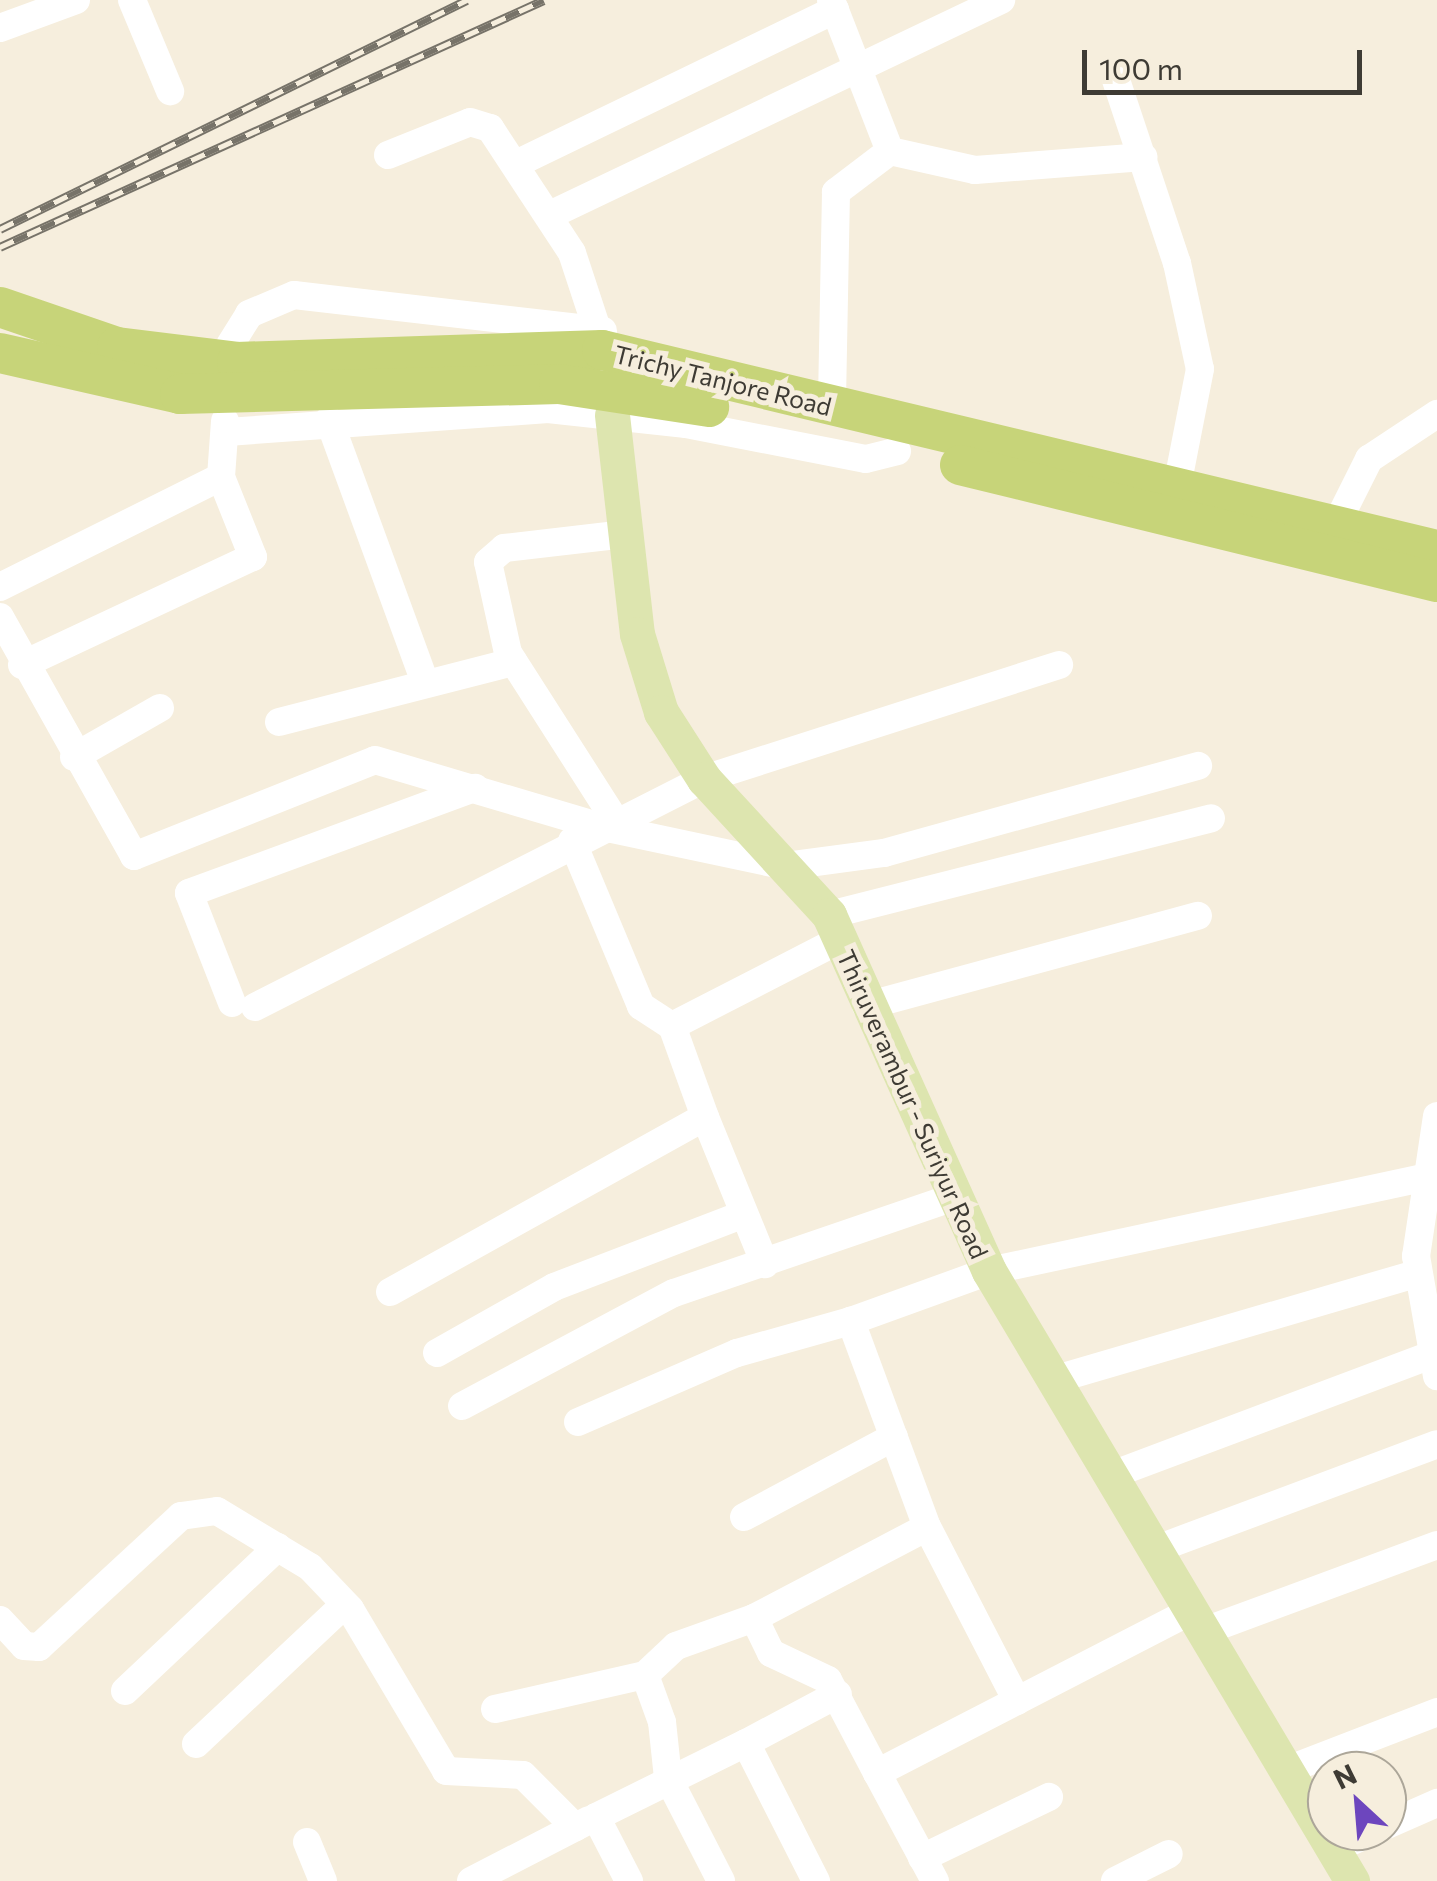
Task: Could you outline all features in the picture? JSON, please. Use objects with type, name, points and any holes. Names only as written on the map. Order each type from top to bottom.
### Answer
[{"type":"highway","name":"Trichy Tanjore Road","points":[[0,307],[176,357],[515,350],[602,340],[832,408],[1437,550]]},
{"type":"highway","name":"Trichy Tanjore Road","points":[[0,353],[180,394],[560,384],[661,396],[1437,582]]},
{"type":"main road","name":"Thiruverambur - Suriyur Road","points":[[612,415],[645,675],[704,778],[786,866],[834,928],[951,1198],[989,1270],[1307,1805]]},
{"type":"main road","name":"Thiruverambur - Suriyur Road","points":[[1334,1851],[1352,1881]]},
{"type":"street","points":[[0,28],[76,0]]},
{"type":"street","points":[[132,0],[170,91]]},
{"type":"street","points":[[550,215],[857,65],[1001,0]]},
{"type":"street","points":[[520,162],[833,5],[890,151]]},
{"type":"street","points":[[1116,80],[1144,157],[1200,368],[1176,486]]},
{"type":"street","points":[[388,154],[479,122],[520,162],[550,215],[602,340]]},
{"type":"street","points":[[832,408],[836,192],[890,151],[975,170],[1144,157]]},
{"type":"street","points":[[230,345],[249,314],[294,295],[602,340]]},
{"type":"street","points":[[22,665],[252,557],[221,477],[226,426],[478,410],[612,415],[866,460],[897,451]]},
{"type":"street","points":[[1337,524],[1369,459],[1437,414]]},
{"type":"street","points":[[329,420],[425,683]]},
{"type":"street","points":[[0,587],[221,477]]},
{"type":"street","points":[[605,822],[513,662],[490,557],[625,534]]},
{"type":"street","points":[[0,616],[22,665],[134,856],[351,762],[398,764],[605,822],[786,866],[884,853],[1198,766]]},
{"type":"street","points":[[279,722],[513,662]]},
{"type":"street","points":[[476,788],[189,893],[244,1005],[605,822],[704,778],[1059,665]]},
{"type":"street","points":[[74,757],[160,708]]},
{"type":"street","points":[[672,1026],[834,928],[1211,818]]},
{"type":"street","points":[[572,841],[642,1006],[672,1026],[742,1216],[765,1264]]},
{"type":"street","points":[[866,1006],[1198,916]]},
{"type":"street","points":[[390,1292],[705,1116]]},
{"type":"street","points":[[1109,1476],[1435,1365],[1418,1273],[1422,1178],[1437,1116]]},
{"type":"street","points":[[578,1422],[737,1353],[859,1342],[989,1270],[1422,1178]]},
{"type":"street","points":[[462,1406],[674,1294],[951,1198]]},
{"type":"street","points":[[437,1353],[554,1288],[742,1216]]},
{"type":"street","points":[[1053,1380],[1418,1273]]},
{"type":"street","points":[[859,1342],[927,1527],[1005,1707]]},
{"type":"street","points":[[744,1518],[894,1437]]},
{"type":"street","points":[[1154,1550],[1437,1444]]},
{"type":"street","points":[[0,1620],[24,1646],[39,1648],[181,1516],[202,1508],[278,1546],[345,1604],[446,1771],[523,1775],[586,1822],[630,1881]]},
{"type":"street","points":[[496,1709],[644,1675],[676,1646],[754,1618],[927,1527]]},
{"type":"street","points":[[877,1773],[1005,1707],[1196,1622],[1437,1545]]},
{"type":"street","points":[[125,1690],[278,1546]]},
{"type":"street","points":[[196,1744],[345,1604]]},
{"type":"street","points":[[754,1618],[771,1653],[820,1672],[838,1694],[928,1870],[1049,1797]]},
{"type":"street","points":[[644,1675],[668,1778],[721,1881]]},
{"type":"street","points":[[470,1881],[838,1694]]},
{"type":"street","points":[[1287,1770],[1437,1712]]},
{"type":"street","points":[[746,1743],[816,1881]]},
{"type":"street","points":[[1407,1816],[1437,1803]]},
{"type":"street","points":[[307,1842],[323,1881]]},
{"type":"street","points":[[1115,1881],[1169,1854]]},
{"type":"railway","points":[[0,229],[467,0]]},
{"type":"railway","points":[[0,247],[544,0]]}]
